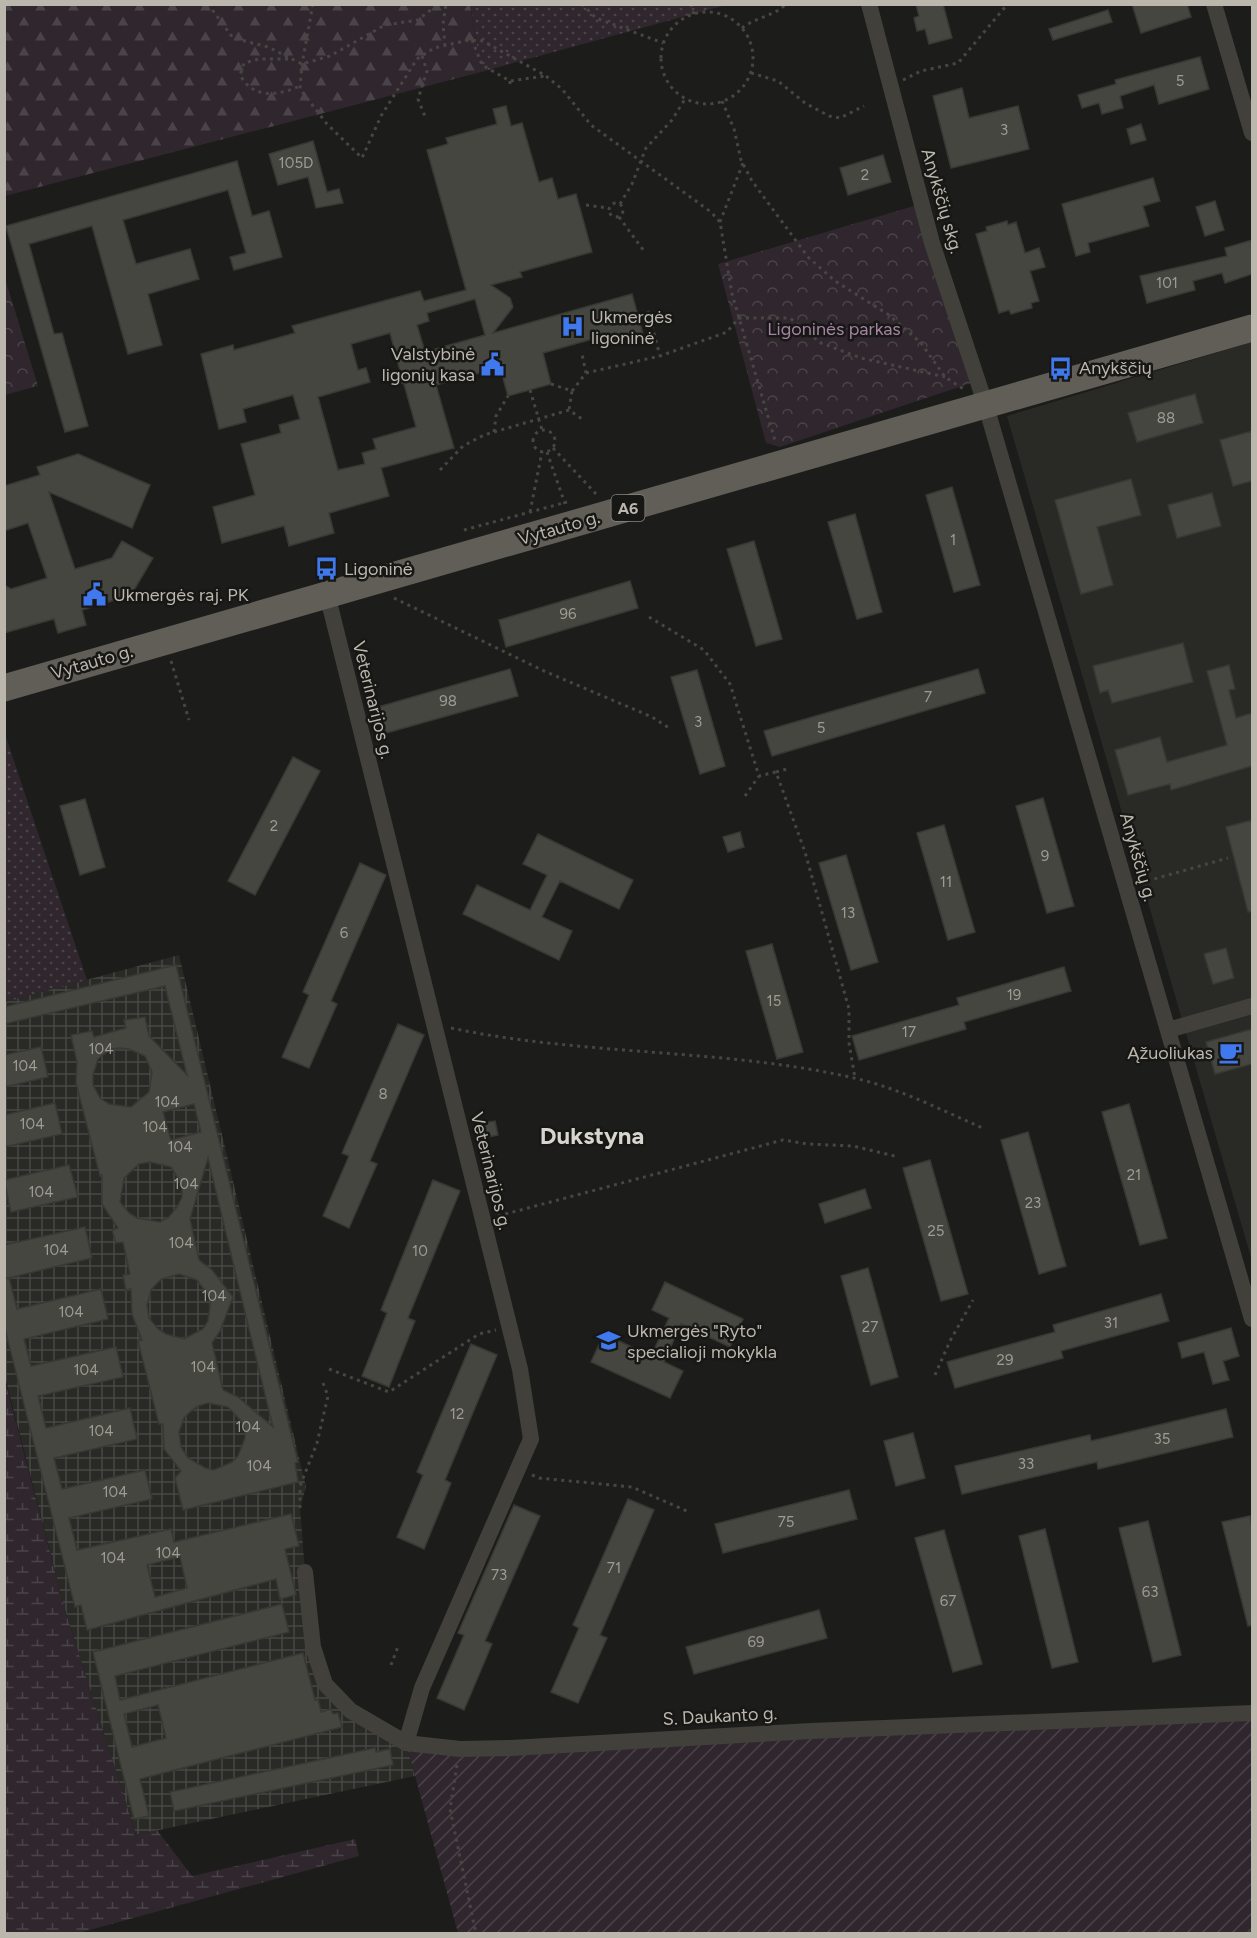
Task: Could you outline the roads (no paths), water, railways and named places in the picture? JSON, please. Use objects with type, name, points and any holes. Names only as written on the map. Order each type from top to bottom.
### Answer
[{"type":"main road","name":"Vytauto g.","points":[[4,688],[571,525],[976,399],[1252,328]]},
{"type":"street","name":"Anykščių skg.","points":[[869,4],[976,399]]},
{"type":"street","points":[[1215,4],[1252,133]]},
{"type":"street","name":"Anykščių g.","points":[[976,399],[1248,1286],[1252,1319]]},
{"type":"street","name":"Veterinarijos g.","points":[[327,594],[520,1369],[531,1439],[520,1469],[422,1688],[406,1743]]},
{"type":"street","points":[[1168,1030],[1252,1006]]},
{"type":"street","name":"S. Daukanto g.","points":[[305,1572],[313,1647],[325,1684],[351,1711],[406,1743],[460,1749],[811,1731],[1252,1713]]},
{"type":"place","name":"Ukmergės ligoninė","points":[[573,327]]},
{"type":"place","name":"Valstybinė ligonių kasa","points":[[493,364]]},
{"type":"place","name":"Anykščių","points":[[1061,368]]},
{"type":"place","name":"Ligoninė","points":[[326,569]]},
{"type":"place","name":"Ukmergės raj. PK","points":[[95,595]]},
{"type":"place","name":"Ąžuoliukas","points":[[1231,1053]]},
{"type":"place","name":"Ukmergės \"Ryto\" specialioji mokykla","points":[[609,1341]]},
{"type":"district","name":"Dukstyna","points":[[592,1136]]},
{"type":"park label","name":"Ligoninės parkas","points":[[834,329]]}]
